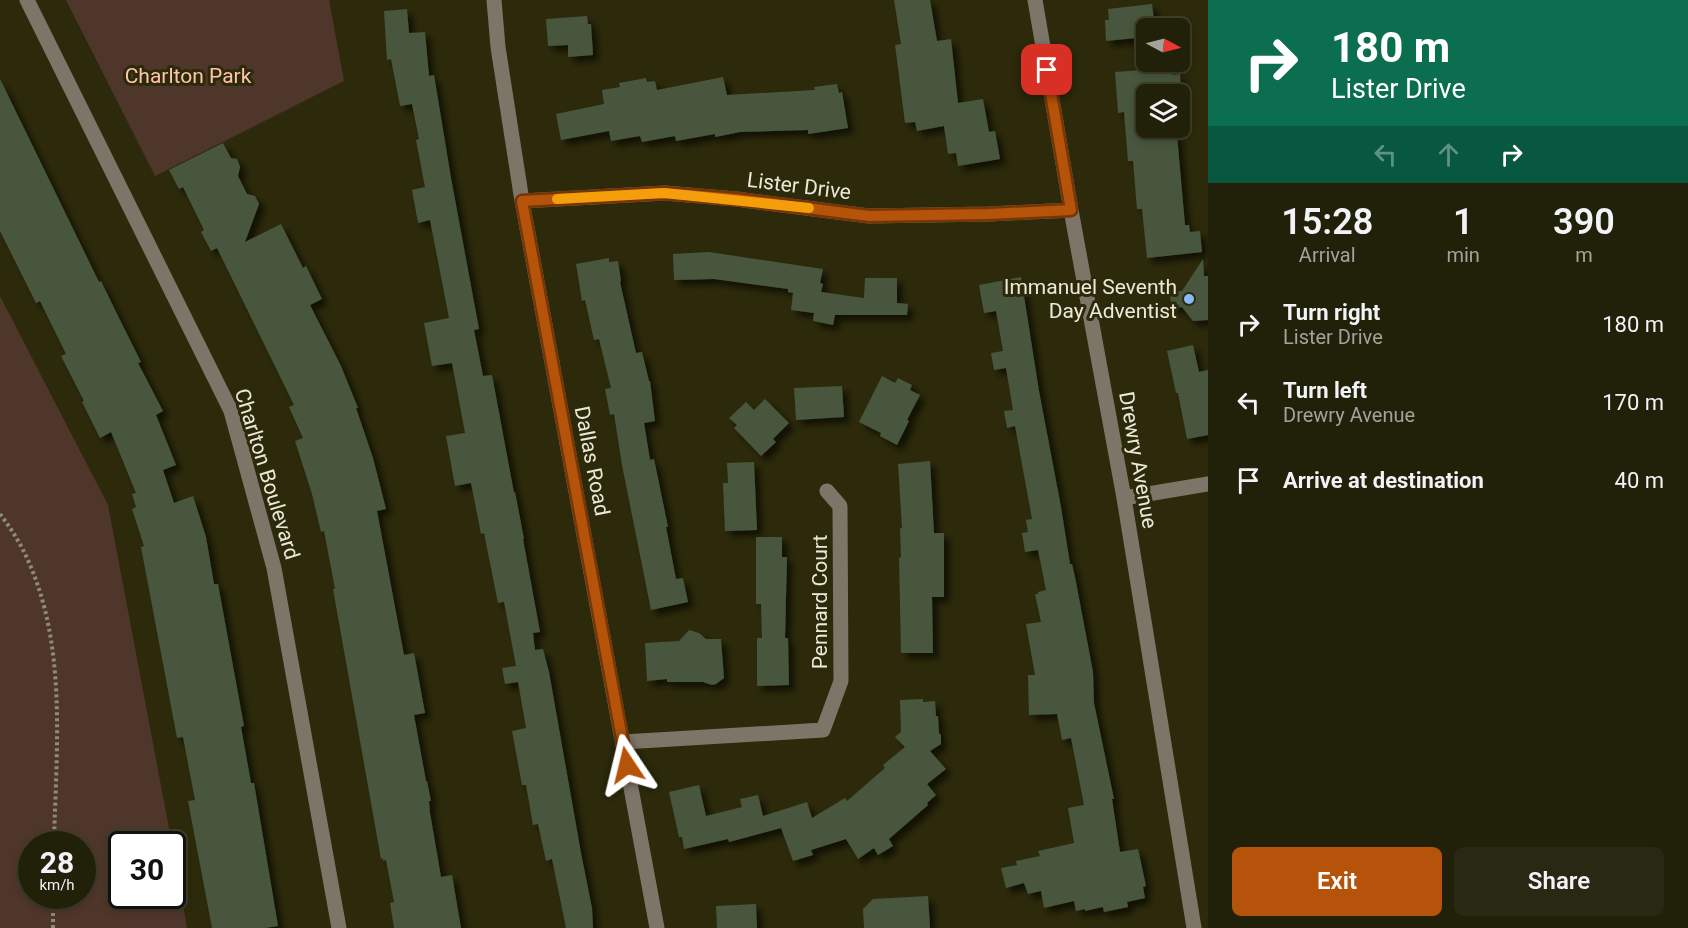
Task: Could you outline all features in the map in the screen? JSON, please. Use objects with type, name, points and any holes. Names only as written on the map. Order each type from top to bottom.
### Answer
[{"type":"street","name":"Charlton Boulevard","points":[[27,0],[231,411],[274,568],[339,928]]},
{"type":"street","name":"Dallas Road","points":[[494,0],[498,47],[522,201],[657,928]]},
{"type":"street","name":"Drewry Avenue","points":[[1035,0],[1124,498],[1194,928]]},
{"type":"street","name":"Lister Drive","points":[[522,201],[664,193],[736,199],[869,216],[1071,210]]},
{"type":"street","points":[[1124,498],[1208,484]]},
{"type":"street","name":"Pennard Court","points":[[623,742],[823,730],[841,681],[840,506],[827,491]]},
{"type":"path","points":[[0,513],[26,556],[36,580],[50,632],[56,713],[54,831]]},
{"type":"path","points":[[53,909],[53,928]]},
{"type":"green space","name":"Charlton Park","points":[[66,0],[329,0],[344,81],[155,176]]},
{"type":"green space","points":[[0,296],[108,505],[170,831],[108,831],[108,909],[184,909],[187,928],[0,928]]},
{"type":"building","points":[[894,0],[930,0],[937,41],[951,39],[958,103],[983,99],[989,132],[995,131],[1000,159],[958,166],[956,153],[948,154],[944,126],[917,131],[915,122],[905,123],[895,45],[901,44]]},
{"type":"building","points":[[1152,4],[1154,18],[1136,18],[1136,38],[1106,41],[1105,20],[1109,20],[1108,9]]},
{"type":"building","points":[[407,9],[409,33],[425,32],[429,76],[434,75],[479,329],[474,330],[483,376],[492,375],[540,632],[533,633],[535,650],[543,649],[549,672],[592,908],[593,928],[566,928],[552,859],[546,861],[538,824],[533,825],[526,785],[522,785],[512,731],[526,728],[518,682],[505,684],[502,668],[516,666],[504,602],[498,603],[471,483],[455,486],[446,436],[465,433],[452,363],[432,366],[424,323],[449,318],[430,220],[418,223],[412,190],[425,187],[412,104],[400,106],[391,59],[387,60],[384,11]]},
{"type":"building","points":[[587,16],[588,24],[591,24],[593,55],[568,57],[568,45],[548,46],[546,19]]},
{"type":"building","points":[[1136,71],[1180,74],[1180,84],[1136,84],[1136,138],[1177,138],[1185,225],[1189,225],[1190,232],[1200,231],[1202,252],[1147,258],[1142,209],[1137,209],[1133,161],[1128,161],[1124,112],[1118,113],[1115,72]]},
{"type":"building","points":[[723,77],[727,95],[815,90],[814,87],[837,84],[839,93],[842,92],[848,128],[808,134],[808,130],[740,132],[676,141],[675,136],[642,142],[640,136],[611,141],[609,131],[561,140],[556,114],[604,104],[602,90],[620,87],[619,83],[646,78],[647,82],[655,81],[657,90]]},
{"type":"building","points":[[0,79],[99,282],[101,281],[141,362],[138,363],[163,411],[156,415],[176,465],[163,470],[174,503],[193,496],[206,537],[214,584],[218,584],[244,726],[241,727],[251,783],[254,783],[278,926],[212,928],[188,801],[195,800],[183,737],[177,738],[141,547],[144,546],[132,509],[136,507],[132,494],[136,493],[111,432],[100,438],[61,356],[66,354],[40,301],[36,303],[0,231]]},
{"type":"building","points":[[223,143],[231,158],[237,159],[240,167],[238,176],[247,194],[255,196],[259,204],[245,242],[281,224],[303,268],[306,266],[322,299],[310,305],[341,366],[358,408],[356,408],[373,458],[386,509],[377,511],[404,655],[414,653],[425,713],[414,715],[431,801],[429,801],[430,813],[441,877],[452,875],[461,928],[394,928],[390,903],[394,902],[386,860],[381,859],[324,531],[321,532],[295,441],[303,438],[289,407],[294,405],[217,248],[211,251],[201,232],[204,230],[183,187],[179,189],[169,170]]},
{"type":"building","points":[[709,252],[823,269],[821,292],[864,298],[865,278],[897,278],[897,303],[908,304],[907,315],[835,315],[833,325],[813,321],[814,313],[791,310],[793,293],[788,292],[788,289],[714,279],[674,280],[673,254]]},
{"type":"building","points":[[609,258],[609,262],[618,261],[620,282],[636,353],[642,352],[650,381],[655,421],[644,423],[650,460],[654,459],[676,579],[683,578],[688,602],[651,610],[614,414],[610,415],[605,389],[611,388],[599,339],[594,340],[585,300],[582,301],[576,264]]},
{"type":"building","name":"Immanuel Seventh Day Adventist","points":[[1203,259],[1204,276],[1208,276],[1208,320],[1193,321],[1182,307],[1171,309],[1170,291],[1182,291]]},
{"type":"building","points":[[1021,277],[1070,564],[1072,564],[1075,577],[1093,672],[1094,703],[1114,799],[1112,799],[1120,852],[1138,849],[1146,886],[1143,887],[1145,898],[1127,902],[1128,907],[1104,912],[1103,907],[1076,911],[1074,901],[1044,908],[1041,891],[1028,894],[1024,883],[1006,888],[1001,868],[1017,865],[1016,861],[1040,856],[1038,851],[1074,843],[1068,808],[1084,805],[1071,738],[1062,740],[1057,714],[1029,715],[1028,675],[1035,675],[1026,624],[1041,622],[1035,594],[1046,590],[1038,550],[1025,552],[1022,533],[1028,532],[1026,520],[1032,519],[1015,426],[1007,428],[1004,411],[1013,410],[1006,368],[994,370],[991,353],[1003,351],[996,311],[984,313],[979,285]]},
{"type":"building","points":[[1193,345],[1199,372],[1208,370],[1208,435],[1187,439],[1167,351]]},
{"type":"building","points":[[882,376],[895,383],[898,378],[912,385],[910,390],[920,395],[897,445],[880,436],[881,433],[859,422]]},
{"type":"building","points":[[842,386],[844,417],[796,420],[794,388]]},
{"type":"building","points":[[765,399],[789,423],[773,439],[776,442],[761,456],[734,428],[737,425],[729,418],[746,402],[754,410]]},
{"type":"building","points":[[930,461],[934,533],[944,533],[944,597],[932,597],[933,653],[901,653],[899,558],[901,557],[900,528],[902,528],[898,464]]},
{"type":"building","points":[[754,462],[757,530],[725,531],[723,483],[728,483],[727,463]]},
{"type":"building","points":[[756,537],[782,537],[782,557],[787,557],[785,638],[788,638],[789,685],[757,686],[757,638],[762,638],[761,604],[756,604]]},
{"type":"building","points":[[689,630],[699,633],[706,639],[721,639],[724,678],[712,685],[703,682],[667,682],[667,679],[647,681],[645,643],[679,641]]},
{"type":"building","points":[[923,699],[923,702],[935,701],[941,744],[930,751],[946,769],[927,784],[936,795],[927,803],[928,805],[889,839],[893,846],[878,855],[874,848],[858,859],[846,839],[811,850],[813,855],[793,861],[781,828],[729,842],[728,839],[684,849],[669,792],[699,785],[706,816],[742,807],[740,799],[758,795],[763,816],[807,802],[812,818],[845,798],[847,801],[885,768],[883,765],[905,747],[895,737],[901,732],[900,700]]},
{"type":"building","points":[[928,896],[930,928],[864,928],[863,909],[873,899]]},
{"type":"building","points":[[756,904],[757,928],[717,928],[716,906]]},
{"type":"slow traffic","points":[[557,199],[664,193],[809,208]]},
{"type":"place","name":"Immanuel Seventh Day Adventist","points":[[1189,299]]},
{"type":"route","points":[[627,765],[522,201],[664,193],[736,199],[869,216],[1071,210],[1047,70]]}]
